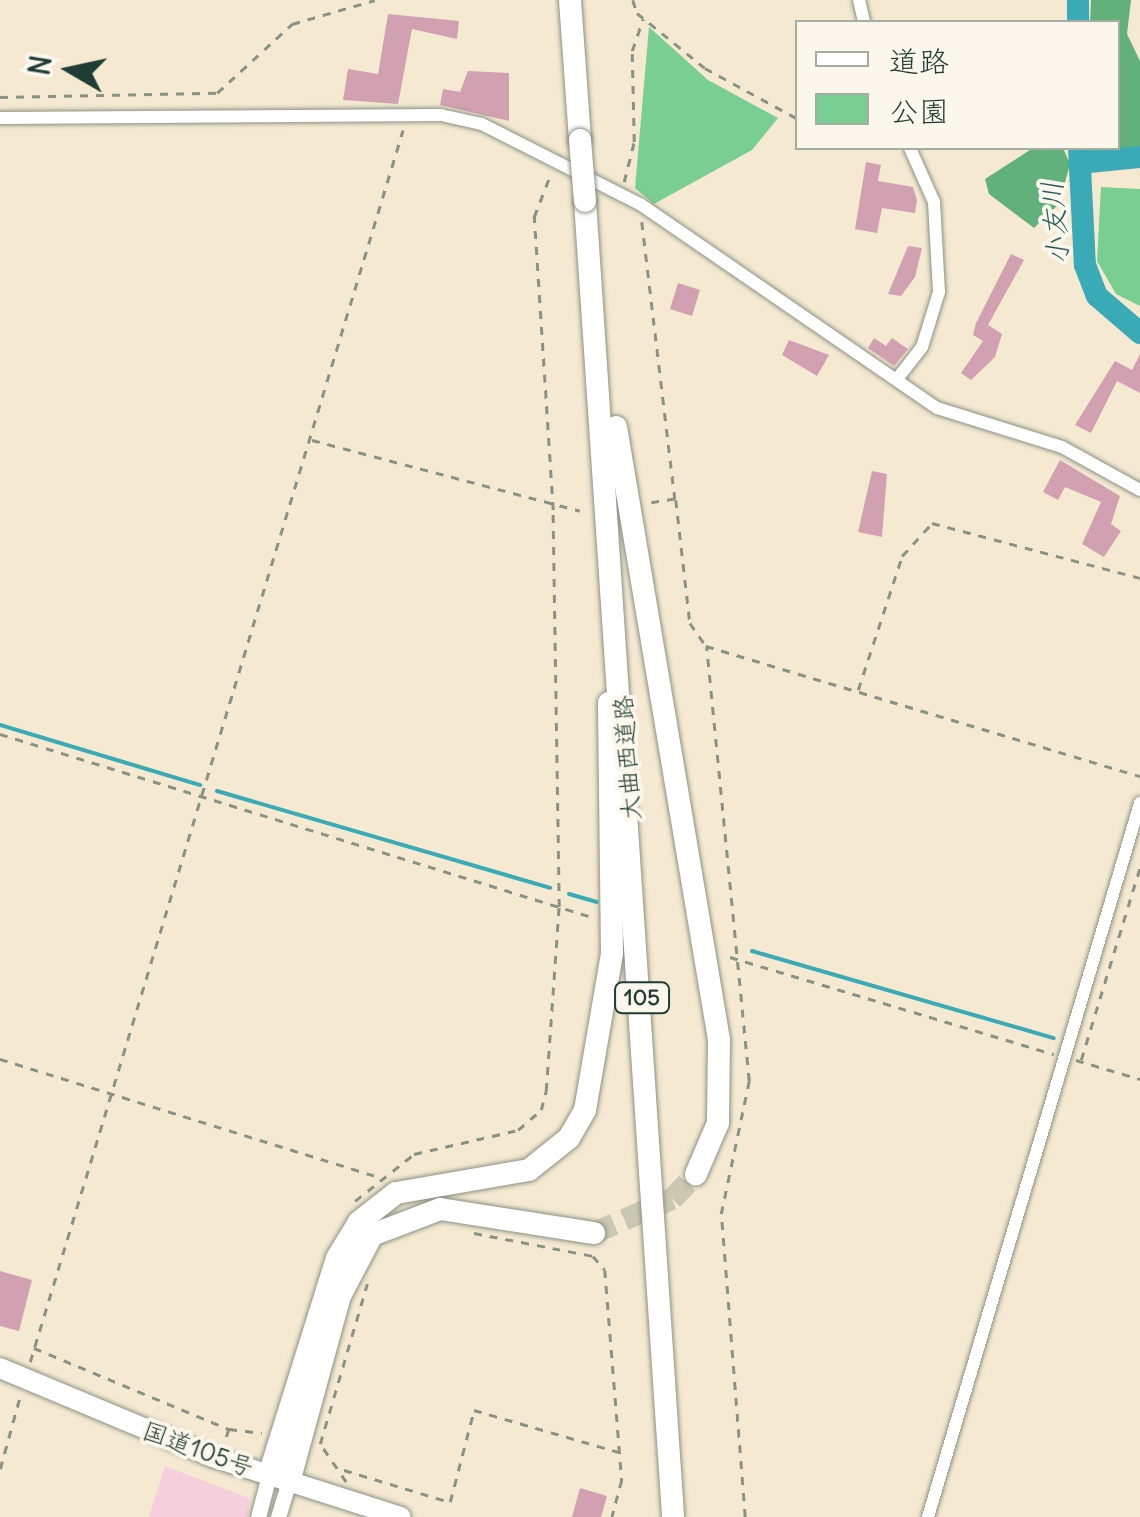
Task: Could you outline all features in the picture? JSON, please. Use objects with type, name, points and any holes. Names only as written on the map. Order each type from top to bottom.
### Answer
[{"type":"highway","name":"大曲西道路","points":[[570,0],[606,480],[673,1517]]},
{"type":"highway","points":[[590,261],[719,1040],[718,1123],[696,1174]]},
{"type":"highway","points":[[279,1478],[337,1258],[359,1222],[396,1193],[530,1170],[569,1138],[585,1110],[612,952],[606,480]]},
{"type":"highway","points":[[279,1478],[340,1296],[372,1235],[440,1209],[594,1233]]},
{"type":"highway","name":"国道105号","points":[[0,1368],[221,1459],[400,1517]]},
{"type":"street","points":[[0,118],[461,118],[558,157],[640,204],[897,379],[978,427],[1062,447],[1140,490]]},
{"type":"street","points":[[897,379],[922,347],[938,292],[934,202],[911,150]]},
{"type":"street","points":[[928,1517],[1074,1060],[1140,803]]},
{"type":"street","points":[[258,1517],[279,1478]]},
{"type":"street","points":[[278,1517],[279,1478]]},
{"type":"path","points":[[0,96],[217,93],[292,24],[375,0]]},
{"type":"path","points":[[633,0],[643,18],[705,68],[795,117]]},
{"type":"path","points":[[620,193],[634,142],[632,51],[643,18]]},
{"type":"path","points":[[0,1469],[24,1380],[206,795],[407,116]]},
{"type":"path","points":[[346,1210],[381,1177],[414,1154],[506,1136],[540,1110],[559,907],[553,510],[534,217],[558,157]]},
{"type":"path","points":[[640,204],[690,624],[706,646],[742,961],[749,1081],[721,1214],[746,1517]]},
{"type":"path","points":[[311,440],[553,510],[580,511]]},
{"type":"path","points":[[651,504],[675,499]]},
{"type":"path","points":[[857,692],[902,556],[932,523],[1140,578]]},
{"type":"path","points":[[706,646],[1140,776]]},
{"type":"path","points":[[0,734],[592,917]]},
{"type":"path","points":[[1074,1060],[1140,868]]},
{"type":"path","points":[[730,957],[1140,1079]]},
{"type":"path","points":[[0,1059],[381,1177]]},
{"type":"path","points":[[463,1230],[600,1262],[622,1480],[612,1517]]},
{"type":"path","points":[[369,1278],[320,1444],[344,1470],[450,1502],[474,1410],[620,1453]]},
{"type":"path","points":[[34,1348],[229,1429],[260,1434],[273,1423]]},
{"type":"path","points":[[221,1459],[229,1429]]},
{"type":"path","points":[[341,1498],[344,1470]]},
{"type":"shaded area","points":[[165,1466],[249,1498],[248,1517],[149,1517]]},
{"type":"green space","points":[[1091,0],[1131,0],[1127,34],[1140,61],[1140,146],[1120,150],[1120,20],[1090,20]]},
{"type":"green space","points":[[649,27],[708,80],[778,118],[752,150],[654,204],[635,188]]},
{"type":"green space","points":[[1030,150],[1064,150],[1070,164],[1059,204],[1034,228],[989,194],[985,179]]},
{"type":"green space","points":[[1089,150],[1119,150],[1093,155]]},
{"type":"green space","points":[[1101,187],[1140,189],[1140,306],[1116,294],[1097,261]]},
{"type":"building","points":[[388,14],[459,21],[457,39],[412,29],[398,104],[343,100],[348,69],[378,74]]},
{"type":"building","points":[[468,71],[509,73],[509,121],[440,105],[443,89],[460,92]]},
{"type":"building","points":[[866,162],[881,165],[878,181],[913,187],[917,200],[915,213],[882,208],[877,233],[855,229]]},
{"type":"building","points":[[908,246],[922,248],[915,277],[901,296],[888,294]]},
{"type":"building","points":[[1011,254],[1024,260],[988,325],[1002,334],[995,357],[971,380],[961,373],[983,341],[973,335],[976,323]]},
{"type":"building","points":[[678,283],[700,290],[692,316],[670,309]]},
{"type":"building","points":[[874,338],[886,346],[892,338],[908,349],[894,366],[868,348]]},
{"type":"building","points":[[789,340],[829,355],[817,376],[782,355]]},
{"type":"building","points":[[1140,354],[1140,393],[1117,381],[1091,433],[1075,425],[1115,361],[1132,370]]},
{"type":"building","points":[[1060,460],[1120,496],[1111,524],[1121,531],[1104,557],[1082,544],[1101,502],[1065,487],[1058,500],[1043,492]]},
{"type":"building","points":[[872,471],[887,474],[882,537],[858,532]]},
{"type":"building","points":[[0,1271],[32,1280],[19,1331],[0,1326]]},
{"type":"building","points":[[580,1488],[607,1496],[601,1517],[572,1517]]},
{"type":"waterway","name":"小友川","points":[[1078,0],[1078,20]]},
{"type":"waterway","name":"小友川","points":[[1079,150],[1085,265],[1097,296],[1140,333]]},
{"type":"waterway","points":[[1079,163],[1140,157]]},
{"type":"waterway","points":[[0,725],[200,785]]},
{"type":"waterway","points":[[217,791],[550,888]]},
{"type":"waterway","points":[[569,894],[597,902]]},
{"type":"waterway","points":[[752,951],[1054,1038]]},
{"type":"tunnel","points":[[594,1233],[672,1199],[696,1174]]}]
